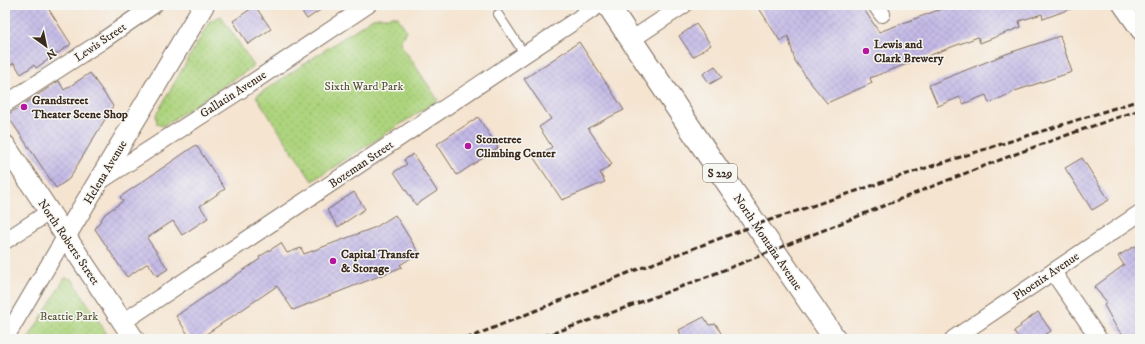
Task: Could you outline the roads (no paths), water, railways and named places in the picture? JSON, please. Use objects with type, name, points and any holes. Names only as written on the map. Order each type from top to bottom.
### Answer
[{"type":"main road","name":"North Montana Avenue","points":[[608,5],[709,156],[835,339]]},
{"type":"street","name":"Lewis Street","points":[[5,104],[154,5]]},
{"type":"street","name":"Helena Avenue","points":[[5,338],[204,5]]},
{"type":"street","name":"Gallatin Avenue","points":[[98,182],[368,5]]},
{"type":"street","name":"Bozeman Street","points":[[123,322],[599,5]]},
{"type":"street","points":[[631,40],[684,5]]},
{"type":"street","points":[[1122,5],[1140,32]]},
{"type":"street","name":"North Roberts Street","points":[[5,145],[134,339]]},
{"type":"street","points":[[5,240],[49,212]]},
{"type":"street","name":"Phoenix Avenue","points":[[953,339],[1140,213]]},
{"type":"street","points":[[1053,272],[1099,339]]},
{"type":"lane","points":[[498,14],[524,55]]},
{"type":"railway","points":[[466,339],[633,271],[761,223],[904,175],[1140,100]]},
{"type":"railway","points":[[535,339],[611,313],[988,165],[1064,136],[1140,110]]},
{"type":"place","name":"Lewis and Clark Brewery","points":[[866,51]]},
{"type":"place","name":"Grandstreet Theater Scene Shop","points":[[24,107]]},
{"type":"place","name":"Stonetree Climbing Center","points":[[468,146]]},
{"type":"place","name":"Capital Transfer & Storage","points":[[333,261]]},
{"type":"park label","name":"Sixth Ward Park","points":[[364,86]]},
{"type":"park label","name":"Beattie Park","points":[[69,316]]}]
